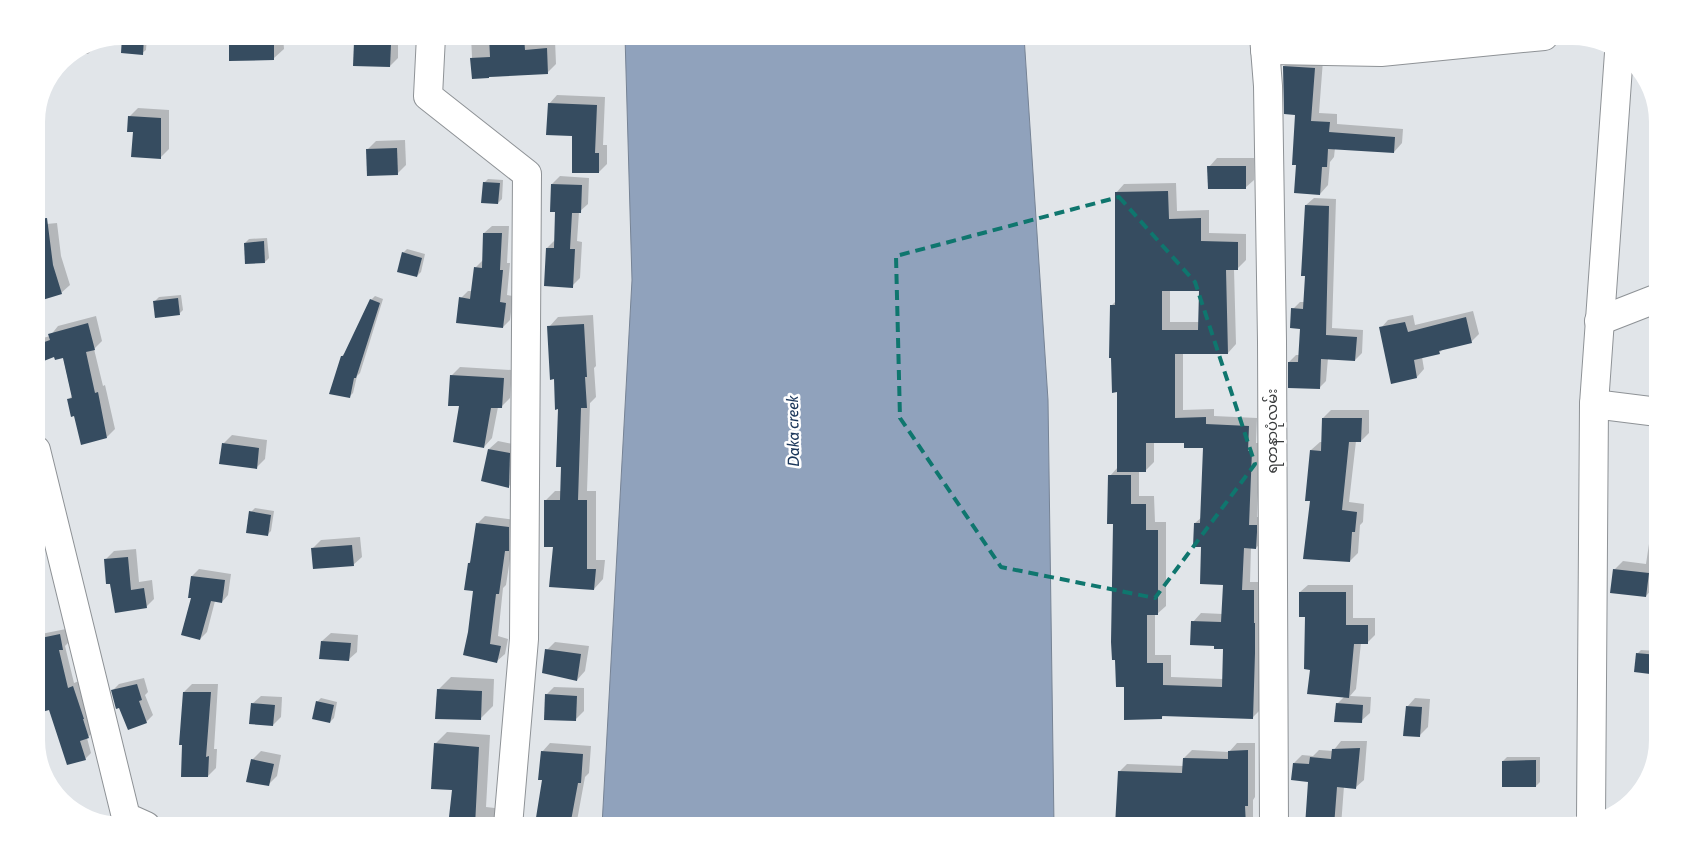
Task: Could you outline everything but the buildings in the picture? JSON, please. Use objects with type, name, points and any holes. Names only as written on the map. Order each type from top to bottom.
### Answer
[{"type":"street","points":[[431,45],[428,96],[527,174],[524,639],[509,817]]},
{"type":"street","name":"ရတနာပုံလမ်း","points":[[1265,45],[1268,86],[1272,341],[1274,817]]},
{"type":"street","points":[[1291,45],[1381,52],[1452,45]]},
{"type":"street","points":[[1591,814],[1594,404],[1618,61]]},
{"type":"street","points":[[1600,321],[1649,302]]},
{"type":"street","points":[[1594,404],[1649,411]]},
{"type":"street","points":[[45,487],[126,817]]},
{"type":"highlighted area","points":[[1119,197],[1195,282],[1255,464],[1155,598],[1001,567],[900,418],[896,256]]},
{"type":"water","name":"Daka creek","points":[[625,45],[1025,45],[1048,400],[1054,817],[602,817],[632,280]]}]
